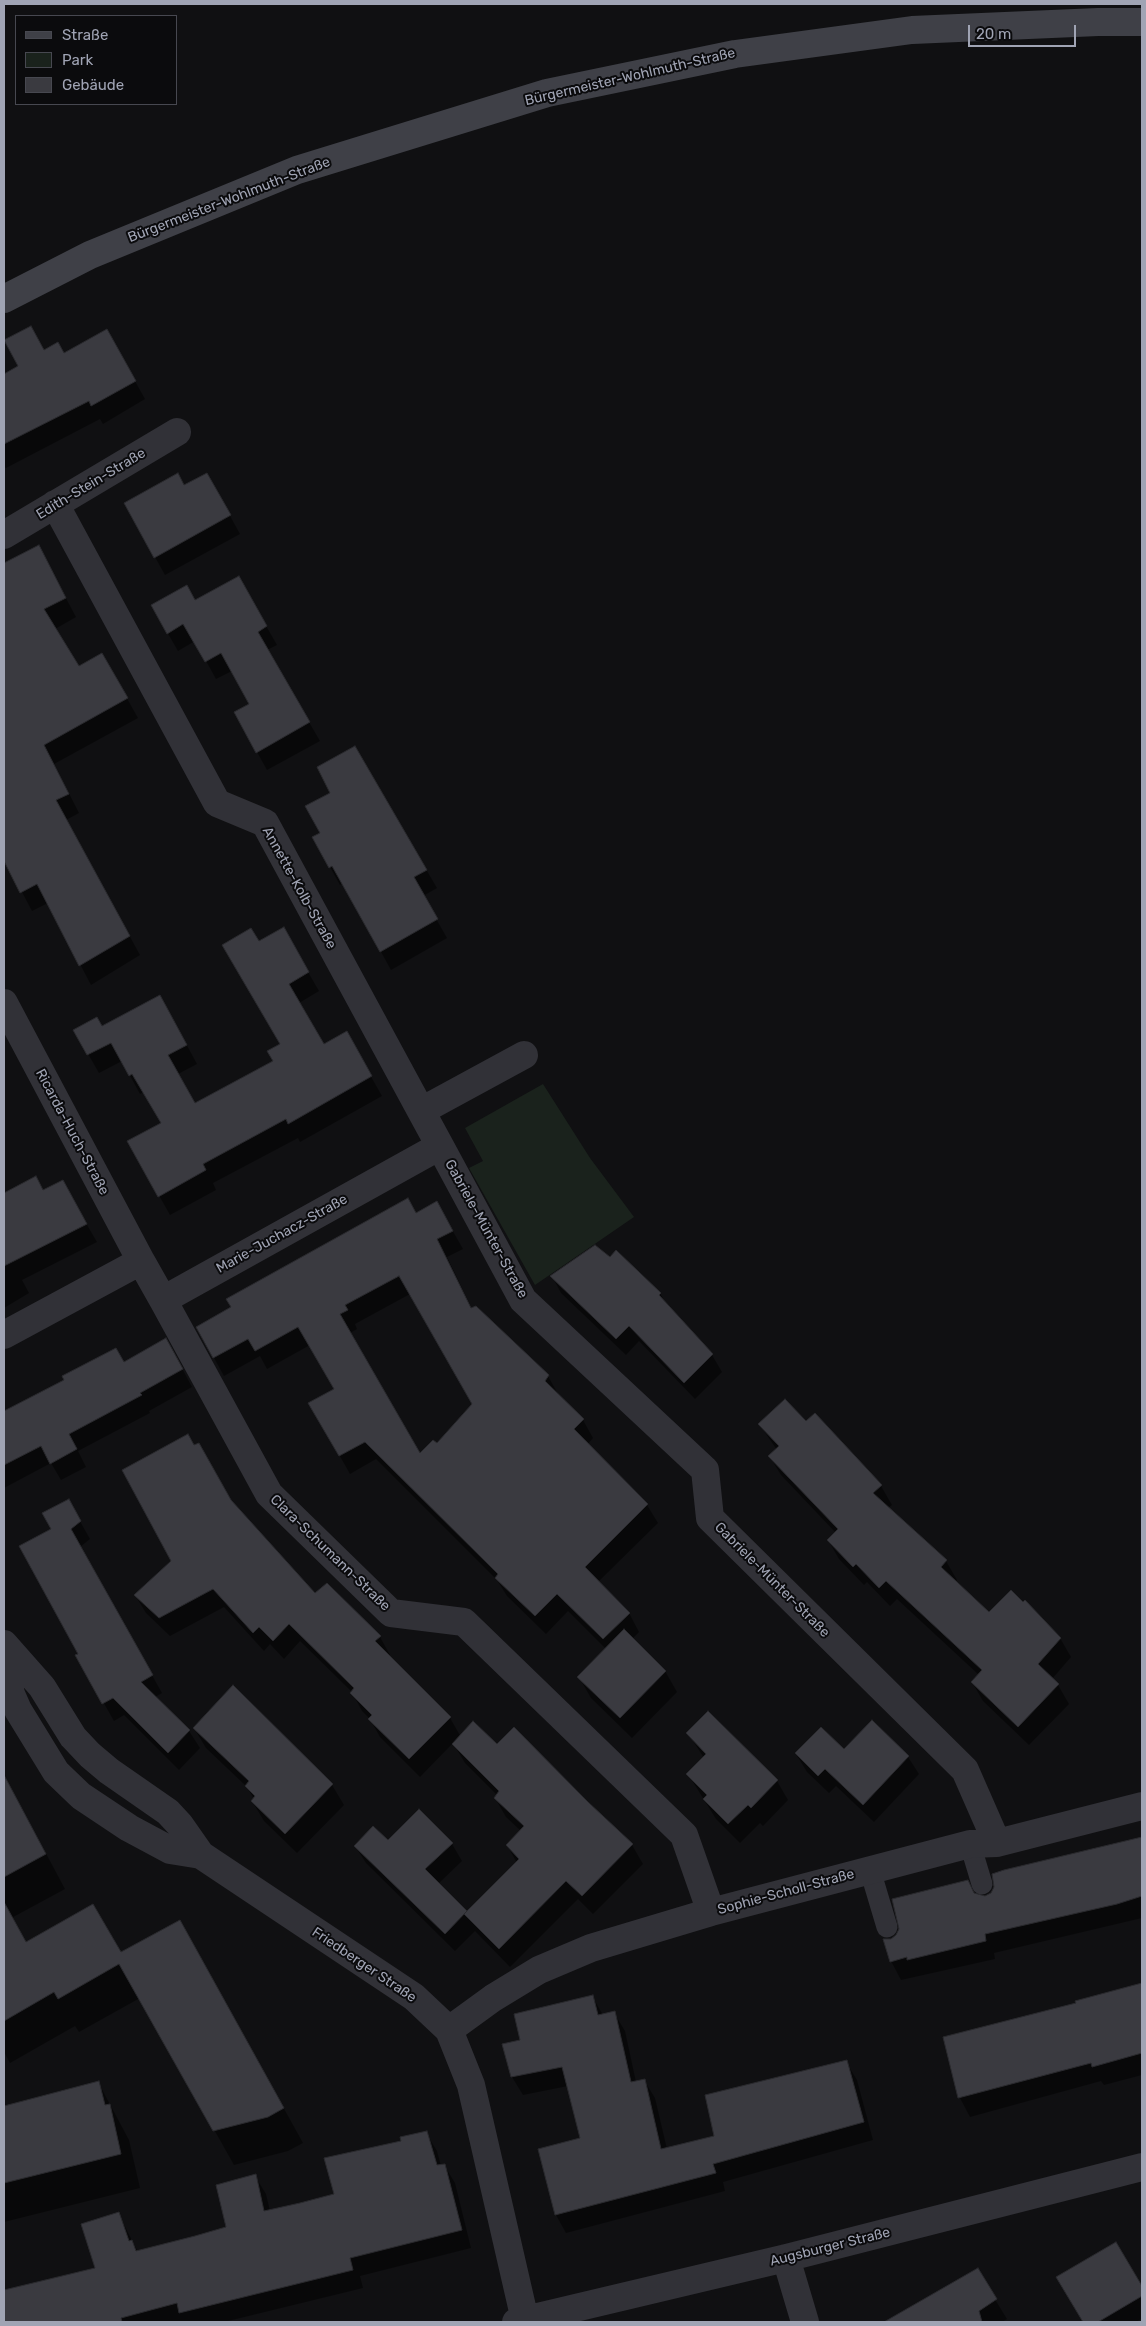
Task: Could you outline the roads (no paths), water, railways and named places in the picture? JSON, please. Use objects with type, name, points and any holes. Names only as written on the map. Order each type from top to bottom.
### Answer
[{"type":"street","name":"Bürgermeister-Wohlmuth-Straße","points":[[4,299],[90,255],[297,170],[547,93],[735,54],[912,30],[1098,22],[1142,22]]},
{"type":"street","name":"Edith-Stein-Straße","points":[[4,535],[178,432]]},
{"type":"street","name":"Annette-Kolb-Straße","points":[[55,504],[217,803],[265,823],[421,1111]]},
{"type":"street","name":"Ricarda-Huch-Straße","points":[[4,1003],[141,1261]]},
{"type":"street","points":[[440,1146],[421,1111],[524,1055]]},
{"type":"street","name":"Marie-Juchacz-Straße","points":[[163,1300],[440,1146]]},
{"type":"street","name":"Gabriele-Münter-Straße","points":[[440,1146],[523,1300],[705,1470],[710,1518],[965,1770],[997,1843]]},
{"type":"street","points":[[4,1335],[141,1261],[163,1300]]},
{"type":"street","name":"Clara-Schumann-Straße","points":[[163,1300],[269,1494],[391,1613],[464,1622],[684,1835],[711,1912]]},
{"type":"street","name":"Friedberger Straße","points":[[4,1644],[42,1687],[73,1737],[109,1771],[168,1812],[180,1825],[201,1855],[414,1997],[449,2030],[471,2085],[521,2321]]},
{"type":"street","name":"Friedberger Straße","points":[[4,1665],[18,1710],[56,1772],[81,1796],[129,1828],[170,1850],[201,1855]]},
{"type":"street","name":"Sophie-Scholl-Straße","points":[[449,2030],[493,1998],[539,1970],[591,1948],[711,1912],[970,1844],[997,1843],[1142,1806]]},
{"type":"street","name":"Augsburger Straße","points":[[521,2321],[786,2258],[1142,2167]]},
{"type":"street","points":[[786,2258],[805,2322]]},
{"type":"lane","points":[[970,1844],[982,1884]]},
{"type":"lane","points":[[870,1870],[887,1927]]}]
